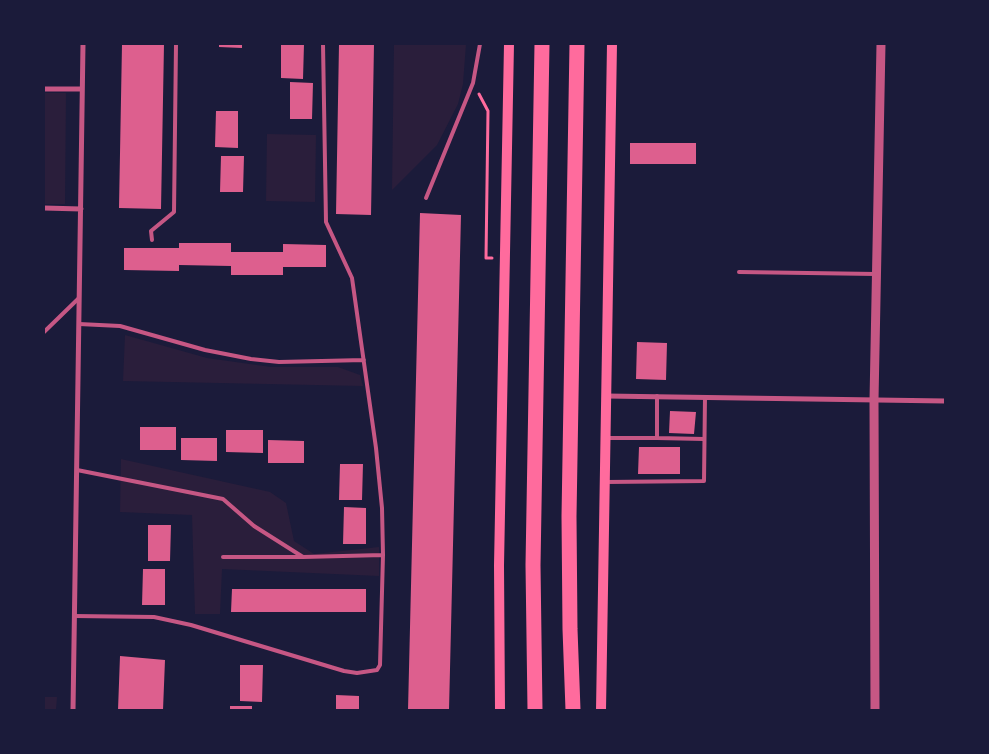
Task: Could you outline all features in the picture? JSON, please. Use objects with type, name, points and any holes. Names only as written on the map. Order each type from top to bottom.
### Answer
[{"type":"highway","points":[[535,710],[533,565],[542,44]]},
{"type":"highway","points":[[573,710],[569,516],[577,44]]},
{"type":"main road","points":[[500,710],[500,555],[509,44]]},
{"type":"main road","points":[[601,710],[612,44]]},
{"type":"street","points":[[73,710],[83,44]]},
{"type":"street","points":[[875,710],[874,400],[881,44]]},
{"type":"street","points":[[44,88],[82,89]]},
{"type":"street","points":[[44,208],[80,209]]},
{"type":"street","points":[[606,396],[945,401]]},
{"type":"lane","points":[[152,240],[151,231],[174,212],[176,44]]},
{"type":"lane","points":[[74,616],[154,618],[191,626],[344,671],[357,673],[377,670],[380,665],[383,555],[382,508],[352,278],[326,222],[323,44]]},
{"type":"lane","points":[[426,198],[473,83],[480,44]]},
{"type":"lane","points":[[739,272],[876,274]]},
{"type":"lane","points":[[44,332],[79,298]]},
{"type":"lane","points":[[79,324],[120,326],[205,350],[251,359],[286,362],[364,360]]},
{"type":"lane","points":[[657,396],[657,438]]},
{"type":"lane","points":[[604,482],[704,482],[705,397]]},
{"type":"lane","points":[[605,438],[704,438]]},
{"type":"lane","points":[[77,470],[223,499],[254,526],[303,557]]},
{"type":"lane","points":[[223,557],[383,555]]},
{"type":"shaded area","points":[[394,44],[466,44],[463,84],[458,104],[437,145],[392,190]]},
{"type":"shaded area","points":[[44,93],[66,93],[65,204],[44,204]]},
{"type":"shaded area","points":[[267,134],[316,135],[315,202],[266,201]]},
{"type":"shaded area","points":[[125,335],[207,358],[271,367],[338,367],[360,375],[363,386],[123,381]]},
{"type":"shaded area","points":[[121,459],[270,492],[286,503],[294,541],[314,554],[379,547],[379,576],[222,569],[220,614],[195,614],[192,515],[120,512]]},
{"type":"shaded area","points":[[44,697],[57,697],[56,710],[44,710]]},
{"type":"building","points":[[122,44],[164,44],[161,209],[119,208]]},
{"type":"building","points":[[219,44],[242,44],[242,48],[219,47]]},
{"type":"building","points":[[281,44],[304,44],[303,79],[281,78]]},
{"type":"building","points":[[339,44],[374,44],[371,215],[336,214]]},
{"type":"building","points":[[290,82],[313,83],[312,119],[290,119]]},
{"type":"building","points":[[216,111],[238,111],[238,148],[215,147]]},
{"type":"building","points":[[630,143],[696,143],[696,164],[630,164]]},
{"type":"building","points":[[221,156],[244,156],[243,192],[220,192]]},
{"type":"building","points":[[420,213],[461,215],[449,710],[408,710]]},
{"type":"building","points":[[179,243],[231,243],[231,252],[283,252],[283,244],[326,245],[326,267],[283,267],[283,275],[231,275],[231,266],[179,265],[179,271],[124,270],[124,248],[179,248]]},
{"type":"building","points":[[637,342],[667,343],[666,380],[636,379]]},
{"type":"building","points":[[670,411],[696,412],[694,434],[669,433]]},
{"type":"building","points":[[140,427],[176,427],[176,450],[140,450]]},
{"type":"building","points":[[226,430],[263,430],[263,453],[226,452]]},
{"type":"building","points":[[181,438],[217,438],[217,461],[181,460]]},
{"type":"building","points":[[268,440],[304,441],[304,463],[268,463]]},
{"type":"building","points":[[639,447],[680,447],[680,474],[638,474]]},
{"type":"building","points":[[340,464],[363,464],[362,500],[339,500]]},
{"type":"building","points":[[344,507],[366,508],[366,544],[343,544]]},
{"type":"building","points":[[148,525],[171,525],[170,561],[148,561]]},
{"type":"building","points":[[143,569],[165,569],[165,605],[142,605]]},
{"type":"building","points":[[232,589],[366,589],[366,612],[231,612]]},
{"type":"building","points":[[120,656],[165,660],[163,710],[118,710]]},
{"type":"building","points":[[240,665],[263,665],[262,702],[240,701]]},
{"type":"building","points":[[336,695],[359,696],[359,710],[336,710]]},
{"type":"building","points":[[230,706],[252,706],[252,710],[230,710]]}]
